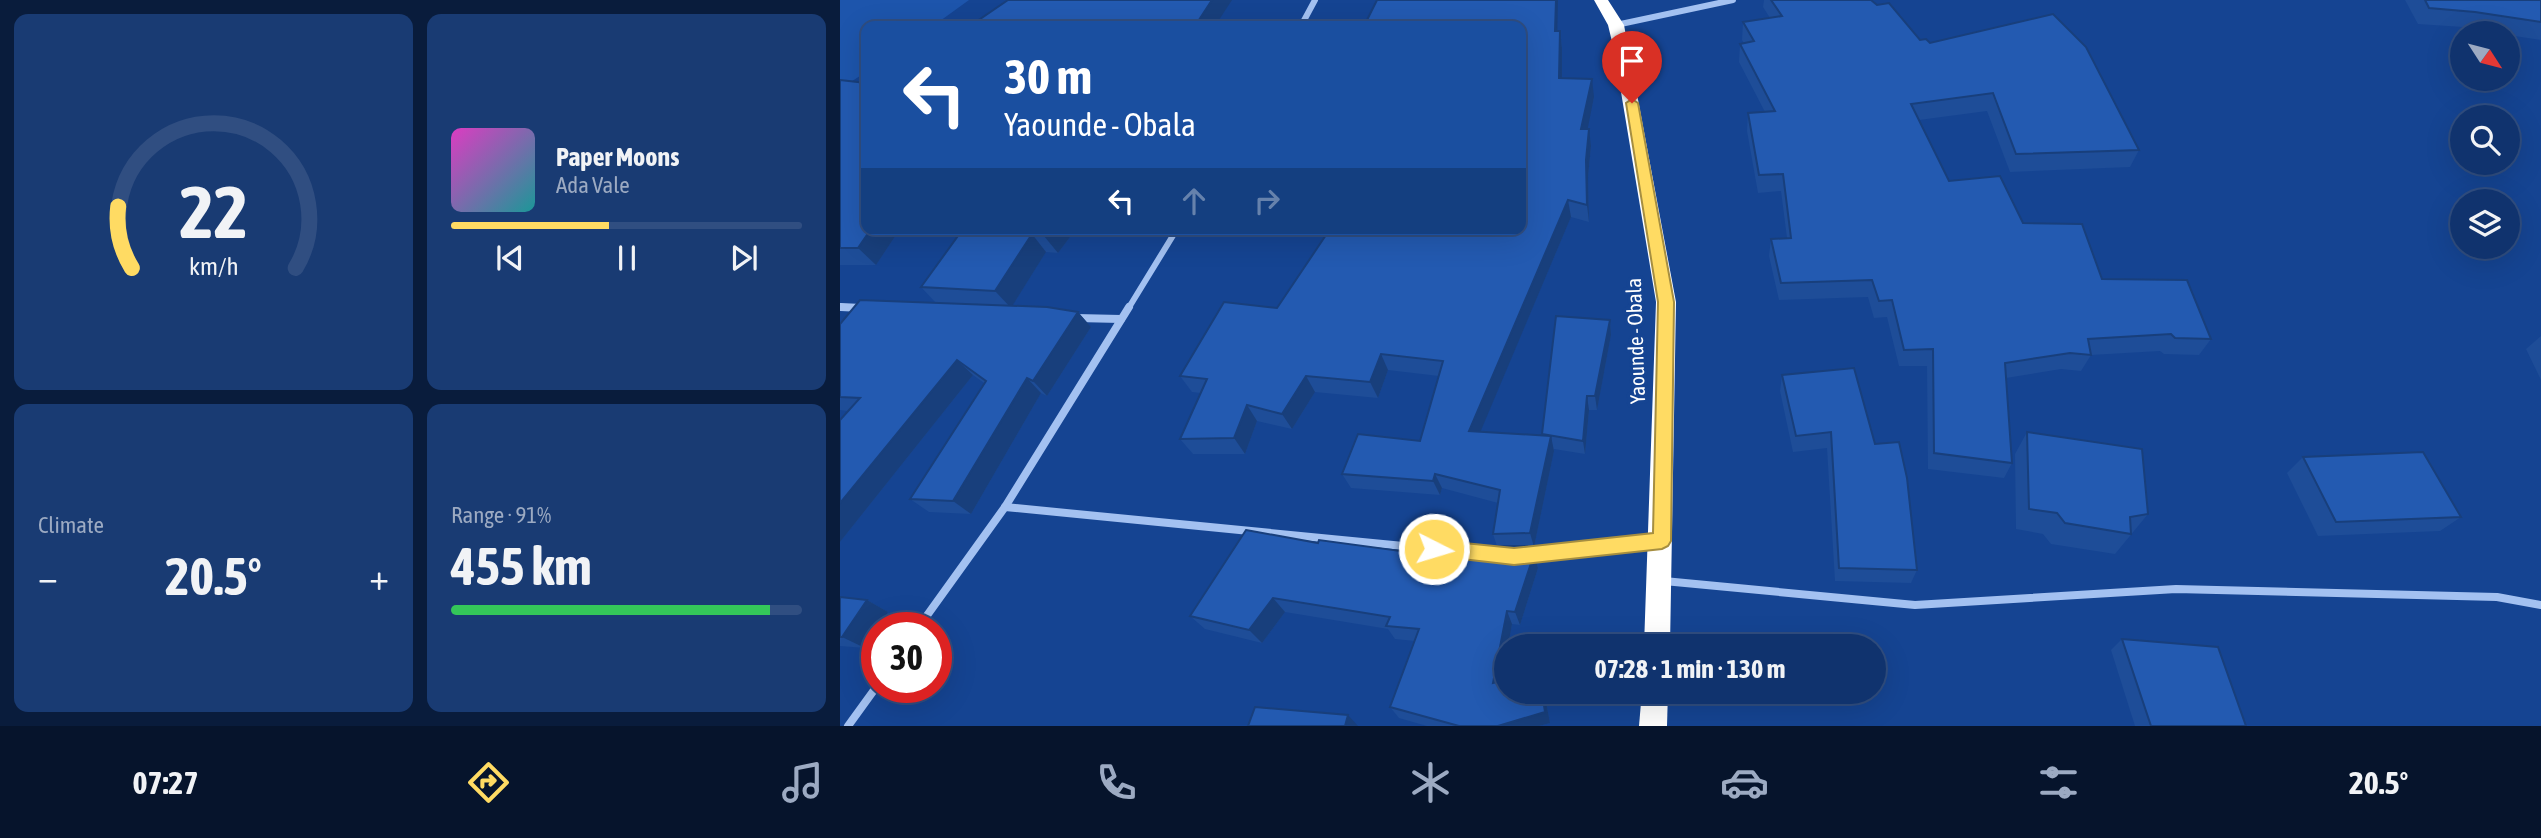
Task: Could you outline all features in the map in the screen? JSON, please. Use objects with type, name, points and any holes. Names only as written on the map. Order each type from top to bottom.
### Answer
[{"type":"highway","name":"Yaounde - Obala","points":[[1601,0],[1615,25],[1627,77],[1666,302],[1658,634]]},
{"type":"highway","points":[[1653,726],[1654,704]]},
{"type":"street","points":[[1304,21],[1315,0]]},
{"type":"street","points":[[1615,25],[1733,0]]},
{"type":"street","points":[[930,612],[1005,507],[1173,235]]},
{"type":"street","points":[[840,307],[871,308]]},
{"type":"street","points":[[1065,318],[1121,319]]},
{"type":"street","points":[[1005,507],[1432,548]]},
{"type":"street","points":[[1514,556],[1662,541]]},
{"type":"street","points":[[1660,580],[1915,605],[2176,589],[2497,597],[2541,605]]},
{"type":"street","points":[[848,726],[864,703]]},
{"type":"shaded area","points":[[840,0],[969,0],[940,21],[861,21],[861,75],[840,89]]},
{"type":"building","points":[[1008,0],[1212,0],[1198,21],[977,21]]},
{"type":"building","points":[[1377,0],[1556,0],[1555,31],[1560,31],[1559,78],[1592,79],[1581,129],[1589,129],[1586,160],[1587,205],[1568,200],[1469,431],[1551,436],[1530,533],[1493,534],[1500,490],[1435,474],[1433,481],[1342,474],[1358,434],[1420,441],[1443,361],[1381,354],[1370,382],[1306,376],[1282,414],[1247,405],[1234,438],[1180,439],[1207,379],[1180,376],[1224,302],[1277,308],[1326,235],[1526,235],[1526,21],[1366,21]]},
{"type":"building","points":[[1771,0],[1871,0],[1877,5],[1889,3],[1920,40],[1926,39],[1930,43],[2053,14],[2086,47],[2139,150],[2016,154],[1993,93],[1911,104],[1949,181],[2000,176],[2023,223],[2082,224],[2102,279],[2187,280],[2211,339],[2175,338],[2171,334],[2088,339],[2091,355],[2070,353],[2005,363],[2012,463],[1934,453],[1933,349],[1904,350],[1892,300],[1879,301],[1872,280],[1781,283],[1771,239],[1791,238],[1783,174],[1759,175],[1748,113],[1775,111],[1740,44],[1754,41],[1743,22],[1782,16]]},
{"type":"building","points":[[2425,0],[2541,0],[2541,22],[2429,8]]},
{"type":"building","points":[[840,80],[861,82],[861,235],[867,235],[858,248],[840,248]]},
{"type":"building","points":[[959,235],[1031,235],[995,291],[921,287]]},
{"type":"building","points":[[860,300],[1047,307],[1078,312],[1033,381],[1027,378],[953,501],[910,499],[986,381],[957,360],[840,503],[840,420],[860,398],[840,397],[840,324]]},
{"type":"building","points":[[1556,316],[1610,320],[1595,396],[1587,396],[1583,441],[1542,434]]},
{"type":"building","points":[[1854,368],[1875,444],[1899,442],[1907,478],[1917,570],[1839,568],[1831,432],[1796,436],[1782,375]]},
{"type":"building","points":[[2027,432],[2142,449],[2148,514],[2130,517],[2131,534],[2065,523],[2057,513],[2029,509]]},
{"type":"building","points":[[2423,452],[2461,517],[2336,522],[2303,457]]},
{"type":"building","points":[[1246,530],[1318,543],[1319,540],[1415,553],[1419,542],[1490,550],[1490,546],[1527,546],[1526,553],[1534,554],[1515,612],[1507,611],[1503,634],[1494,634],[1494,704],[1544,704],[1545,712],[1498,726],[1459,726],[1390,707],[1419,629],[1386,626],[1390,617],[1273,598],[1249,630],[1190,616]]},
{"type":"building","points":[[840,597],[867,600],[842,637],[840,637]]},
{"type":"building","points":[[2122,639],[2218,647],[2246,726],[2151,726]]},
{"type":"building","points":[[1255,707],[1348,715],[1345,726],[1248,726]]},
{"type":"route","points":[[1434,549],[1514,556],[1662,541],[1666,302],[1632,103]]}]
